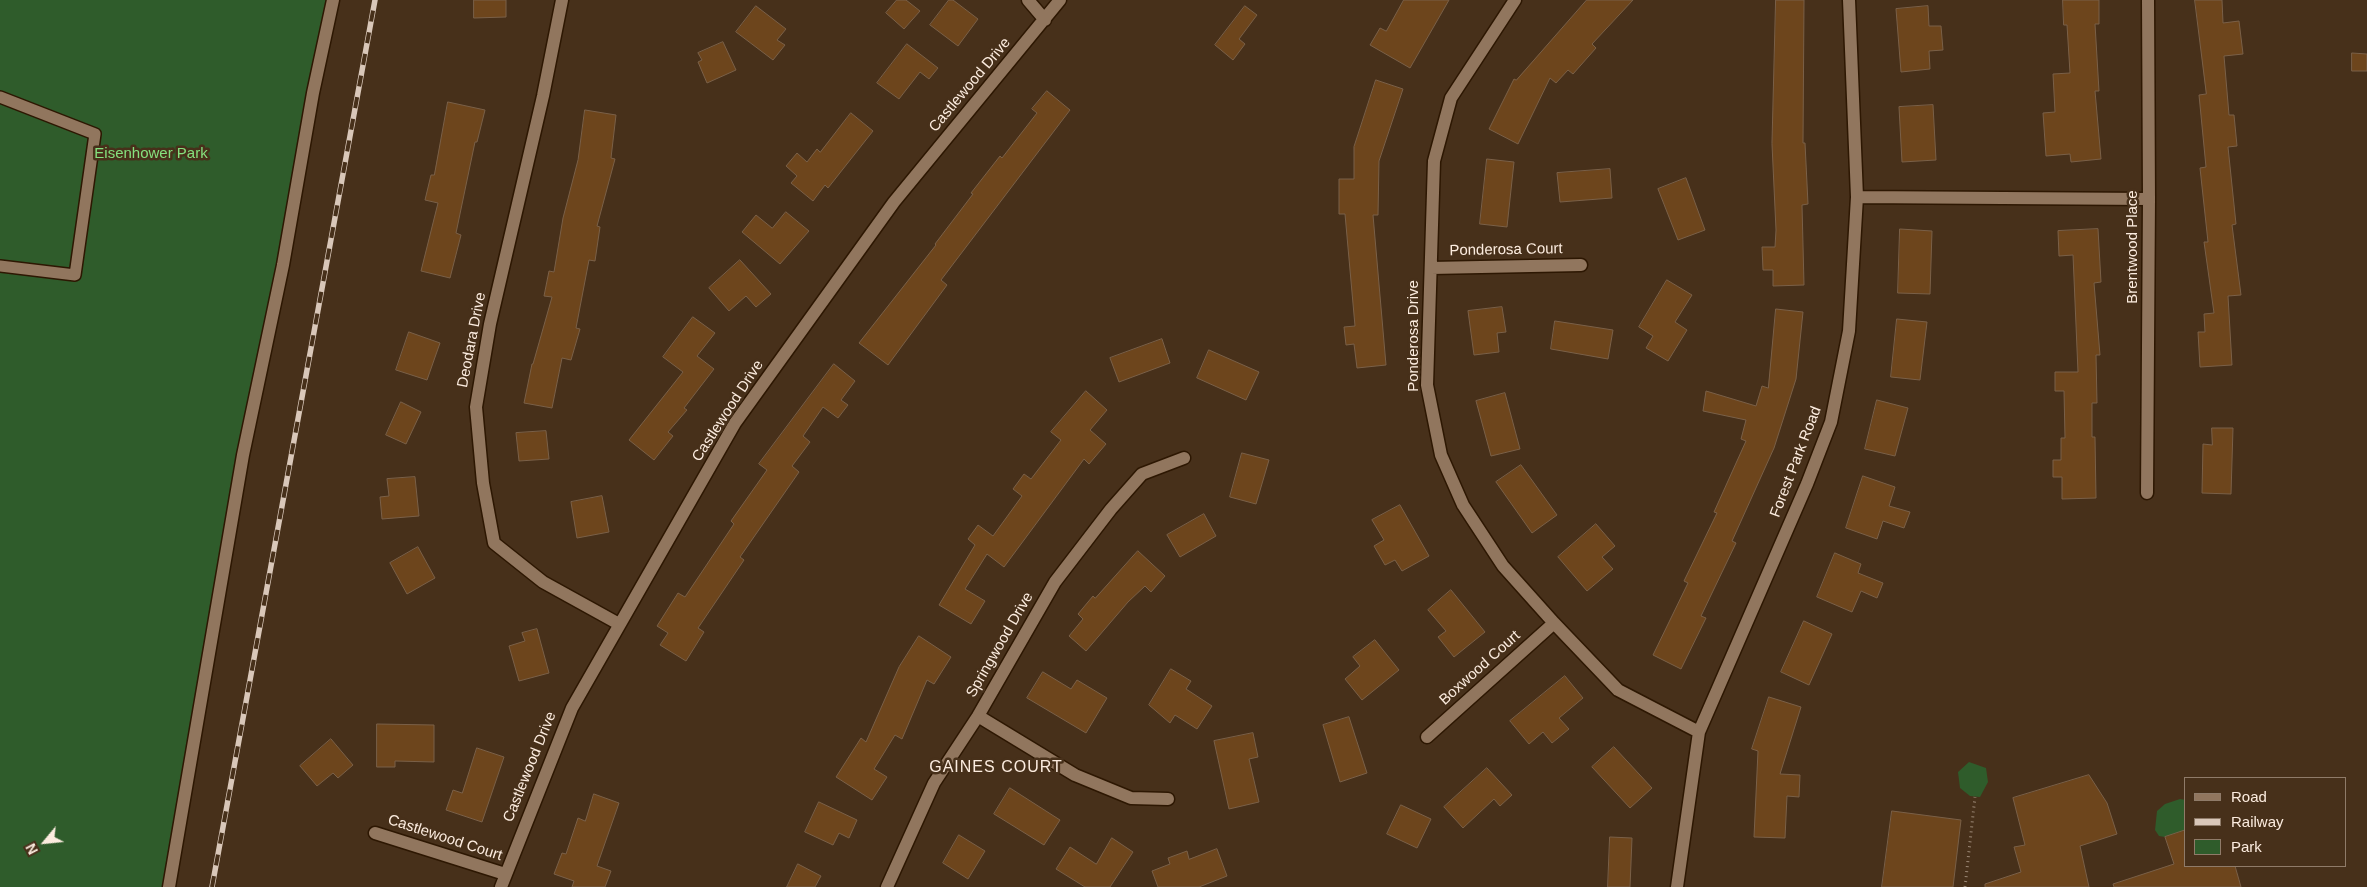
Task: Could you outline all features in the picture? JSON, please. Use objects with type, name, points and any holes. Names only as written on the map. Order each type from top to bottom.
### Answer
[{"type":"street","points":[[169,887],[243,455],[283,264],[313,93],[333,0]]},
{"type":"street","name":"Deodara Drive","points":[[562,0],[543,96],[490,324],[476,407],[481,464],[494,544],[543,582],[619,624]]},
{"type":"street","points":[[1028,0],[1045,20]]},
{"type":"street","name":"Castlewood Drive","points":[[501,887],[572,708],[735,423],[894,202],[1060,0]]},
{"type":"street","name":"Ponderosa Drive","points":[[1515,0],[1451,98],[1434,161],[1427,385],[1442,455],[1463,505],[1503,566],[1554,623],[1618,690],[1699,732]]},
{"type":"street","name":"Forest Park Road","points":[[1677,887],[1699,732],[1807,484],[1831,422],[1849,331],[1857,197],[1850,0]]},
{"type":"street","name":"Brentwood Place","points":[[2147,493],[2150,199],[2148,0]]},
{"type":"street","points":[[1857,197],[2150,199]]},
{"type":"street","name":"Ponderosa Court","points":[[1431,268],[1581,265]]},
{"type":"street","name":"Springwood Drive","points":[[887,887],[934,783],[978,716],[1055,582],[1111,509],[1142,474],[1184,458]]},
{"type":"street","name":"Boxwood Court","points":[[1427,737],[1554,623]]},
{"type":"street","points":[[978,716],[1075,775],[1132,798],[1168,799]]},
{"type":"street","name":"Castlewood Court","points":[[375,833],[505,874]]},
{"type":"lane","points":[[0,97],[95,134],[75,275],[0,266]]},
{"type":"path","points":[[1965,887],[1975,797]]},
{"type":"green space","name":"Eisenhower Park","points":[[0,0],[333,0],[169,887],[0,887]]},
{"type":"green space","points":[[1969,762],[1986,768],[1988,782],[1980,797],[1970,796],[1960,788],[1958,772]]},
{"type":"green space","points":[[2180,799],[2184,800],[2184,831],[2165,837],[2159,836],[2155,830],[2157,811],[2165,804]]},
{"type":"building","points":[[474,0],[506,0],[506,17],[474,18]]},
{"type":"building","points":[[897,0],[906,0],[920,11],[904,29],[886,13]]},
{"type":"building","points":[[949,0],[953,0],[978,19],[958,46],[930,25]]},
{"type":"building","points":[[1404,0],[1449,0],[1410,68],[1370,45],[1380,28],[1386,31]]},
{"type":"building","points":[[1587,0],[1633,0],[1592,44],[1596,48],[1573,74],[1568,70],[1556,83],[1550,78],[1518,144],[1489,129],[1514,79],[1516,80]]},
{"type":"building","points":[[1776,0],[1804,0],[1803,143],[1805,143],[1808,204],[1802,205],[1804,285],[1773,286],[1773,270],[1763,270],[1762,247],[1775,247],[1776,230],[1772,144]]},
{"type":"building","points":[[2063,0],[2099,0],[2099,24],[2095,24],[2099,91],[2095,91],[2101,159],[2071,162],[2070,154],[2046,156],[2043,113],[2055,112],[2053,74],[2070,73],[2067,25],[2064,25]]},
{"type":"building","points":[[2195,0],[2222,0],[2223,23],[2239,21],[2243,54],[2224,56],[2229,115],[2234,115],[2237,146],[2228,147],[2236,224],[2232,225],[2241,295],[2228,296],[2232,365],[2200,367],[2198,332],[2205,332],[2204,314],[2214,313],[2204,242],[2208,242],[2200,168],[2206,167],[2199,95],[2206,94]]},
{"type":"building","points":[[756,6],[786,29],[777,40],[785,45],[773,60],[736,32]]},
{"type":"building","points":[[1245,6],[1257,15],[1239,39],[1245,44],[1233,60],[1215,45]]},
{"type":"building","points":[[1928,6],[1929,26],[1941,26],[1943,50],[1929,51],[1930,69],[1901,72],[1896,9]]},
{"type":"building","points":[[723,42],[736,70],[707,83],[698,62],[702,60],[698,53]]},
{"type":"building","points":[[907,44],[938,68],[929,79],[920,72],[899,99],[877,83]]},
{"type":"building","points":[[2352,53],[2367,54],[2367,71],[2352,71]]},
{"type":"building","points":[[1376,80],[1403,89],[1379,161],[1378,215],[1373,215],[1386,365],[1357,368],[1354,344],[1346,345],[1344,327],[1355,326],[1345,214],[1339,214],[1339,179],[1354,179],[1354,147]]},
{"type":"building","points":[[1047,91],[1070,110],[941,280],[947,285],[888,365],[859,343],[936,245],[973,194],[971,193],[1000,156],[1002,158],[1037,113],[1032,109]]},
{"type":"building","points":[[448,102],[485,110],[477,142],[475,142],[456,233],[461,235],[450,278],[421,271],[438,203],[425,200],[431,175],[434,175]]},
{"type":"building","points":[[1933,105],[1936,160],[1902,162],[1899,107]]},
{"type":"building","points":[[585,110],[616,115],[611,158],[615,159],[597,226],[600,227],[595,261],[589,260],[576,328],[580,329],[571,360],[562,358],[552,408],[524,403],[532,364],[552,297],[544,296],[549,271],[554,272],[563,218],[578,160]]},
{"type":"building","points":[[851,113],[873,131],[828,188],[825,185],[813,201],[791,183],[797,176],[786,166],[797,153],[807,162],[817,149],[820,152]]},
{"type":"building","points":[[1487,159],[1514,162],[1507,227],[1480,224]]},
{"type":"building","points":[[1610,169],[1612,198],[1560,202],[1557,173]]},
{"type":"building","points":[[1686,178],[1705,230],[1678,240],[1658,189]]},
{"type":"building","points":[[786,212],[809,231],[780,264],[742,232],[756,215],[772,228]]},
{"type":"building","points":[[1900,229],[1932,231],[1930,294],[1898,293]]},
{"type":"building","points":[[2098,229],[2101,282],[2094,283],[2100,355],[2096,355],[2097,403],[2092,403],[2092,437],[2095,437],[2096,498],[2062,499],[2062,477],[2053,477],[2053,460],[2061,460],[2061,438],[2065,438],[2064,391],[2055,391],[2055,372],[2078,372],[2073,255],[2059,256],[2058,231]]},
{"type":"building","points":[[740,260],[771,294],[756,307],[746,296],[729,311],[709,288]]},
{"type":"building","points":[[1667,280],[1692,295],[1675,322],[1687,330],[1668,361],[1646,348],[1653,336],[1639,327]]},
{"type":"building","points":[[1502,307],[1506,332],[1497,333],[1499,352],[1474,355],[1468,311]]},
{"type":"building","points":[[1776,309],[1803,312],[1796,379],[1774,448],[1732,541],[1736,543],[1701,616],[1706,618],[1681,669],[1653,655],[1688,583],[1684,581],[1717,513],[1714,512],[1746,441],[1741,439],[1746,420],[1703,411],[1706,391],[1756,406],[1762,386],[1768,388]]},
{"type":"building","points":[[693,317],[715,333],[697,356],[714,369],[684,408],[687,410],[668,432],[673,436],[654,460],[629,440],[683,372],[663,357]]},
{"type":"building","points":[[1897,319],[1927,322],[1920,380],[1891,377]]},
{"type":"building","points":[[1555,321],[1613,330],[1608,359],[1551,349]]},
{"type":"building","points":[[409,332],[440,343],[427,380],[396,370]]},
{"type":"building","points":[[1162,339],[1170,363],[1119,382],[1110,358]]},
{"type":"building","points":[[1209,350],[1259,372],[1246,400],[1197,378]]},
{"type":"building","points":[[834,364],[855,381],[841,400],[848,405],[838,418],[823,407],[803,436],[810,442],[792,466],[799,472],[740,557],[744,560],[698,628],[704,632],[686,661],[660,645],[668,633],[657,626],[678,593],[685,597],[734,524],[731,521],[767,470],[759,464]]},
{"type":"building","points":[[1086,391],[1107,410],[1090,430],[1106,444],[1089,464],[1084,459],[1004,567],[987,554],[965,589],[985,601],[971,624],[939,605],[975,545],[968,539],[978,525],[993,536],[1022,496],[1013,489],[1024,474],[1031,479],[1061,440],[1051,432]]},
{"type":"building","points":[[1505,393],[1520,449],[1491,456],[1476,401]]},
{"type":"building","points":[[1877,400],[1908,408],[1895,456],[1865,449]]},
{"type":"building","points":[[401,402],[421,412],[406,444],[386,435]]},
{"type":"building","points":[[2212,428],[2233,428],[2231,494],[2202,493],[2203,444],[2212,445]]},
{"type":"building","points":[[546,431],[549,459],[519,461],[516,433]]},
{"type":"building","points":[[1242,453],[1269,460],[1256,504],[1230,497]]},
{"type":"building","points":[[1521,465],[1557,515],[1532,533],[1496,482]]},
{"type":"building","points":[[1863,476],[1895,487],[1889,506],[1910,512],[1904,528],[1883,521],[1877,539],[1846,528]]},
{"type":"building","points":[[415,477],[419,516],[382,519],[380,497],[389,496],[387,479]]},
{"type":"building","points":[[602,496],[609,532],[577,538],[571,502]]},
{"type":"building","points":[[1400,505],[1429,556],[1402,571],[1395,560],[1385,565],[1374,546],[1384,540],[1372,520]]},
{"type":"building","points":[[1204,514],[1216,536],[1180,557],[1167,535]]},
{"type":"building","points":[[1596,524],[1615,546],[1602,557],[1613,569],[1587,591],[1558,557]]},
{"type":"building","points":[[418,547],[435,578],[407,594],[390,563]]},
{"type":"building","points":[[1138,551],[1165,576],[1151,592],[1145,586],[1128,602],[1086,651],[1069,636],[1083,619],[1078,614],[1093,596],[1095,598]]},
{"type":"building","points":[[1835,553],[1861,564],[1858,573],[1883,583],[1877,598],[1861,591],[1852,612],[1817,597]]},
{"type":"building","points":[[1451,590],[1485,632],[1454,657],[1438,637],[1446,631],[1428,610]]},
{"type":"building","points":[[1804,621],[1832,634],[1809,685],[1781,672]]},
{"type":"building","points":[[537,629],[549,673],[519,681],[509,646],[525,641],[522,633]]},
{"type":"building","points":[[919,636],[951,657],[934,684],[927,680],[902,739],[895,735],[874,769],[887,777],[872,800],[836,777],[861,738],[866,742],[899,667]]},
{"type":"building","points":[[1375,640],[1399,670],[1362,700],[1345,679],[1360,666],[1353,657]]},
{"type":"building","points":[[1171,669],[1191,681],[1186,689],[1212,706],[1197,729],[1175,715],[1170,723],[1149,705]]},
{"type":"building","points":[[1043,672],[1071,689],[1077,680],[1107,698],[1086,733],[1027,698]]},
{"type":"building","points":[[1565,676],[1583,698],[1559,718],[1569,729],[1552,743],[1543,732],[1529,744],[1510,721]]},
{"type":"building","points":[[1769,697],[1801,707],[1780,774],[1800,775],[1799,797],[1787,796],[1785,838],[1754,837],[1758,751],[1752,749]]},
{"type":"building","points":[[1349,717],[1367,773],[1340,782],[1323,725]]},
{"type":"building","points":[[377,724],[434,725],[434,762],[395,761],[395,767],[377,767]]},
{"type":"building","points":[[1253,733],[1258,757],[1249,759],[1259,802],[1229,809],[1214,741]]},
{"type":"building","points":[[331,739],[353,765],[338,778],[333,773],[317,786],[300,766]]},
{"type":"building","points":[[1614,747],[1652,788],[1630,808],[1592,767]]},
{"type":"building","points":[[477,748],[504,757],[482,822],[446,810],[453,790],[462,793]]},
{"type":"building","points":[[1487,768],[1512,795],[1500,806],[1494,799],[1463,828],[1444,807]]},
{"type":"building","points":[[2089,775],[2107,803],[2117,834],[2080,846],[2089,887],[1985,887],[1985,884],[2021,872],[2014,847],[2025,845],[2013,798]]},
{"type":"building","points":[[1010,788],[1060,820],[1044,845],[994,814]]},
{"type":"building","points":[[594,794],[619,803],[597,866],[611,871],[605,887],[572,887],[574,881],[554,874],[562,853],[566,854],[578,818],[585,821]]},
{"type":"building","points":[[819,802],[857,820],[849,838],[839,833],[833,845],[805,832]]},
{"type":"building","points":[[1401,805],[1431,819],[1417,848],[1387,834]]},
{"type":"building","points":[[1892,811],[1961,820],[1953,887],[1882,887]]},
{"type":"building","points":[[2184,831],[2184,867],[2235,867],[2241,887],[2114,887],[2113,884],[2174,864],[2165,837]]},
{"type":"building","points":[[959,835],[985,851],[968,879],[943,863]]},
{"type":"building","points":[[1610,837],[1632,838],[1630,887],[1608,887]]},
{"type":"building","points":[[1112,838],[1133,852],[1110,887],[1085,887],[1056,869],[1070,847],[1096,864]]},
{"type":"building","points":[[1217,849],[1227,876],[1199,887],[1158,887],[1152,871],[1170,864],[1168,858],[1187,851],[1189,859]]},
{"type":"building","points":[[798,864],[821,876],[815,887],[787,887]]},
{"type":"railway","points":[[212,887],[375,0]]},
{"type":"district","name":"GAINES COURT","points":[[996,768]]}]
